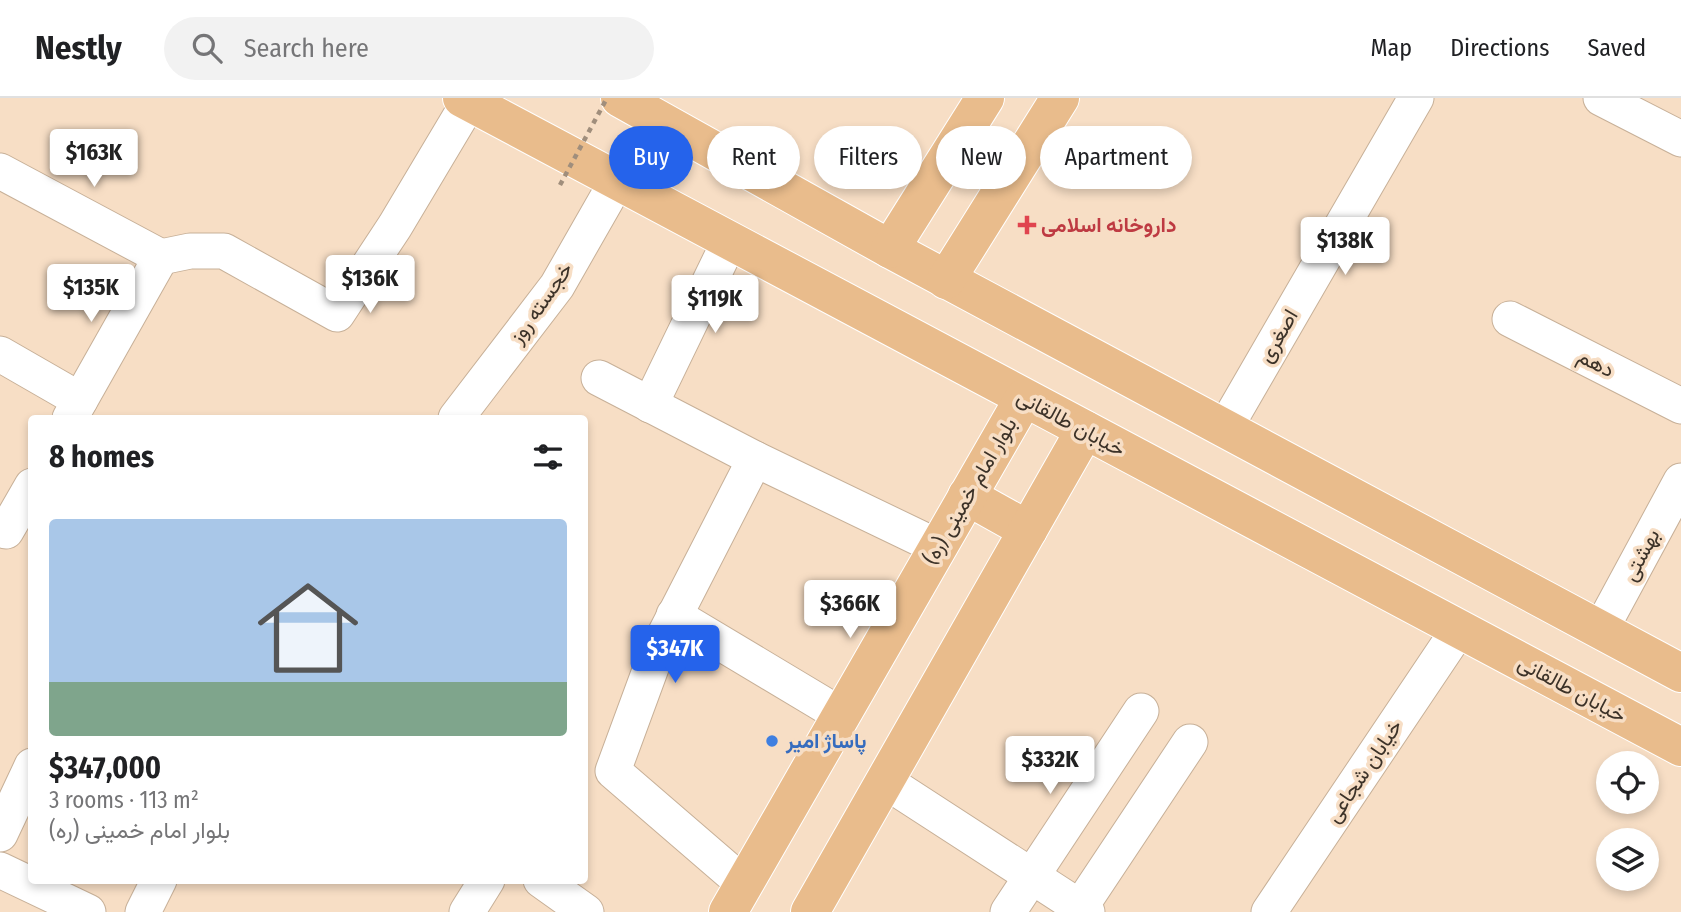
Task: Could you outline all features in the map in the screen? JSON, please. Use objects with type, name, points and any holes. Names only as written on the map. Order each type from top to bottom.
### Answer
[{"type":"main road","points":[[620,98],[890,250],[1681,673]]},
{"type":"main road","points":[[890,250],[985,98]]},
{"type":"main road","points":[[946,280],[1060,98]]},
{"type":"main road","name":"خیابان طالقانی","points":[[466,100],[609,177]]},
{"type":"main road","name":"خیابان طالقانی","points":[[632,189],[1681,747]]},
{"type":"main road","name":"بلوار امام خمینی (ره)","points":[[736,898],[1024,398]]},
{"type":"main road","points":[[810,912],[1085,430]]},
{"type":"main road","points":[[967,496],[1028,530]]},
{"type":"main road","points":[[1642,726],[1669,733],[1681,728]]},
{"type":"street","points":[[1601,98],[1681,139]]},
{"type":"street","points":[[0,172],[161,257],[190,251],[224,251],[337,314],[395,226],[466,100]]},
{"type":"street","name":"اصغری","points":[[1225,428],[1406,102]]},
{"type":"street","name":"خجسته روز","points":[[458,415],[557,286],[612,189]]},
{"type":"street","points":[[650,405],[730,240]]},
{"type":"street","points":[[0,355],[75,409],[161,257]]},
{"type":"street","name":"دهم","points":[[1510,319],[1681,407]]},
{"type":"street","points":[[598,377],[755,459],[938,547]]},
{"type":"street","points":[[736,898],[613,771],[674,615],[755,459]]},
{"type":"street","name":"بهشتی","points":[[1601,629],[1681,481]]},
{"type":"street","points":[[12,535],[28,496]]},
{"type":"street","points":[[674,615],[841,715]]},
{"type":"street","name":"خیابان شجاعی","points":[[1269,912],[1459,629]]},
{"type":"street","points":[[1008,912],[1141,711]]},
{"type":"street","points":[[885,781],[1081,910],[1190,742]]},
{"type":"street","points":[[0,834],[8,796],[28,771]]},
{"type":"street","points":[[0,870],[28,883]]},
{"type":"street","points":[[29,884],[88,912]]},
{"type":"street","points":[[143,912],[157,884]]},
{"type":"street","points":[[467,912],[484,884]]},
{"type":"street","points":[[547,884],[586,912]]},
{"type":"path","points":[[560,186],[607,98]]},
{"type":"place","name":"داروخانه اسلامی","points":[[1027,225]]},
{"type":"place","name":"پاساژ امیر","points":[[772,741]]}]
